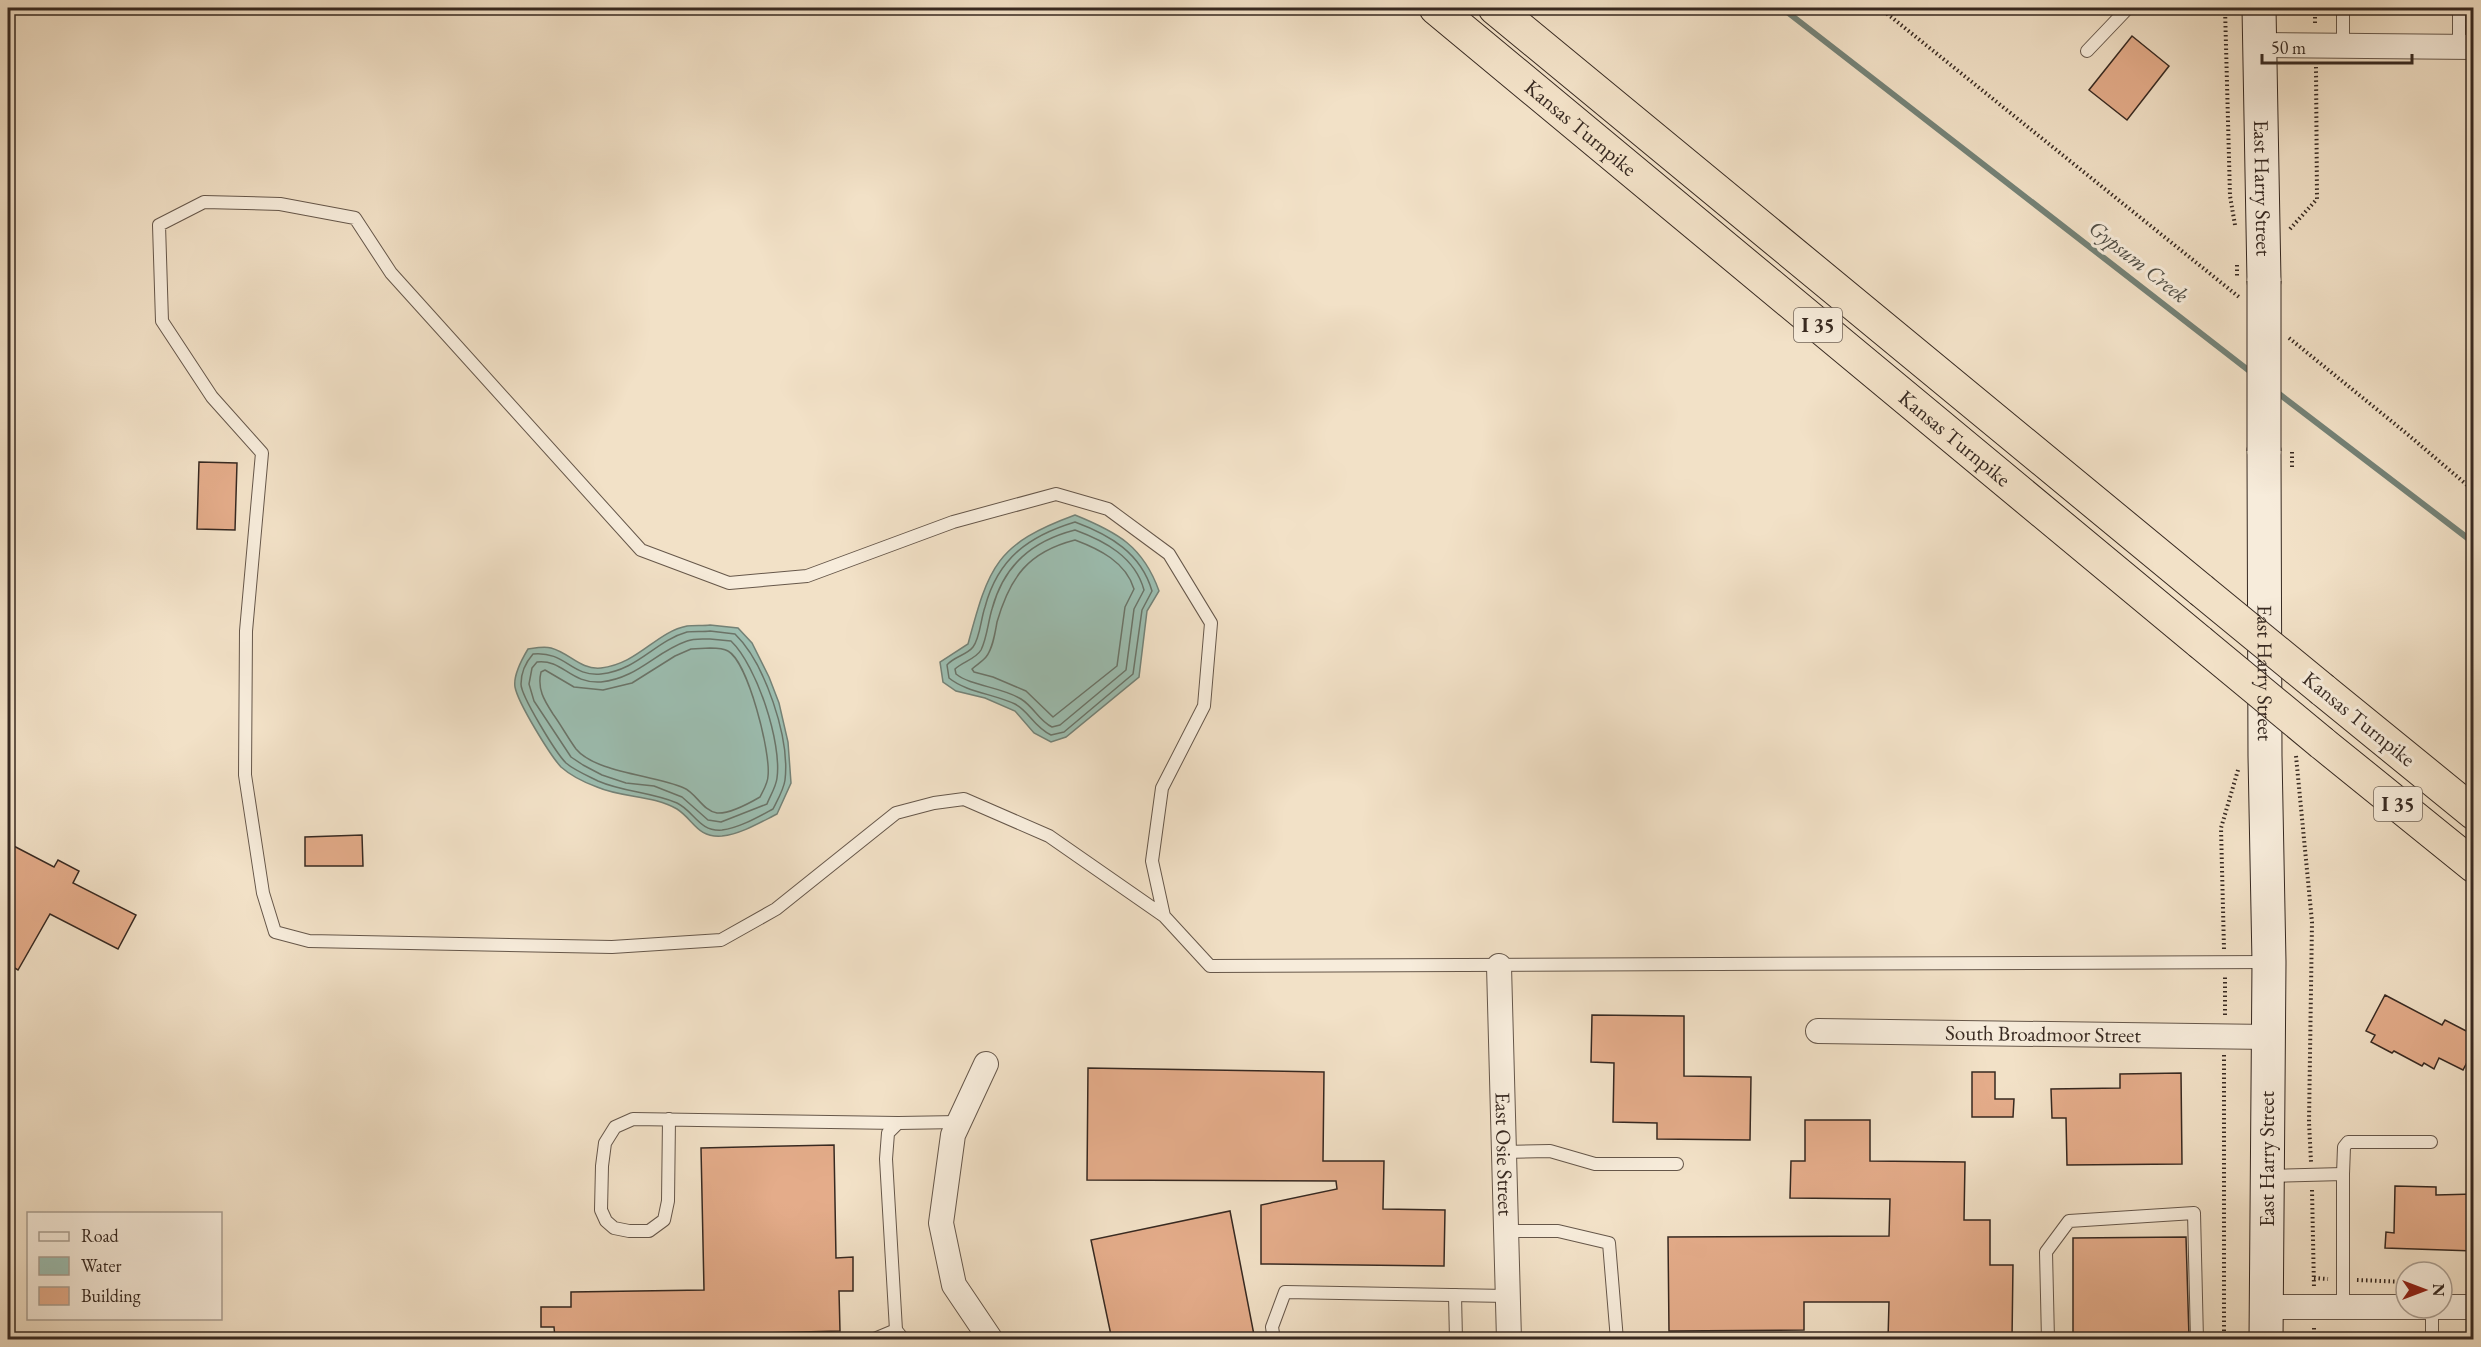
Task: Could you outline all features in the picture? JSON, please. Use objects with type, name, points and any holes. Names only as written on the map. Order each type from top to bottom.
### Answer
[{"type":"highway","name":"Kansas Turnpike","points":[[1436,8],[2200,642],[2309,745],[2474,866]]},
{"type":"highway","name":"Kansas Turnpike","points":[[1494,8],[2474,813]]},
{"type":"main road","name":"East Harry Street","points":[[2259,8],[2248,282],[2264,451],[2265,744],[2269,962],[2266,1340]]},
{"type":"street","points":[[2259,45],[2470,51]]},
{"type":"street","name":"East Osie Street","points":[[1499,966],[1509,1340]]},
{"type":"street","name":"South Broadmoor Street","points":[[1818,1031],[2268,1037]]},
{"type":"street","points":[[986,1064],[953,1135],[941,1223],[954,1285],[991,1340]]},
{"type":"street","points":[[2266,1307],[2394,1309]]},
{"type":"street","points":[[2454,1308],[2474,1307]]},
{"type":"lane","points":[[2087,51],[2128,8]]},
{"type":"lane","points":[[2343,8],[2343,46]]},
{"type":"lane","points":[[2459,8],[2470,51]]},
{"type":"lane","points":[[1164,916],[1152,861],[1162,788],[1204,706],[1211,623],[1168,554],[1108,509],[1056,494],[953,522],[807,576],[729,583],[641,550],[391,273],[355,218],[280,204],[204,202],[159,225],[162,321],[212,397],[262,453],[246,631],[245,775],[263,893],[275,932],[309,941],[600,947],[721,940],[776,909],[896,813],[934,802],[964,799],[1049,836],[1164,916],[1210,966],[2269,962]]},
{"type":"lane","points":[[669,1119],[668,1201],[664,1220],[649,1232],[629,1232],[614,1228],[606,1221],[601,1210],[605,1143],[615,1127],[633,1119],[669,1119],[898,1123],[959,1122]]},
{"type":"lane","points":[[872,1340],[900,1335],[886,1159],[888,1132],[898,1123]]},
{"type":"lane","points":[[2343,1308],[2344,1147],[2348,1142],[2431,1142]]},
{"type":"lane","points":[[1503,1152],[1550,1151],[1595,1164],[1677,1164]]},
{"type":"lane","points":[[2267,1176],[2343,1174]]},
{"type":"lane","points":[[2048,1340],[2046,1252],[2069,1221],[2194,1213],[2197,1340]]},
{"type":"lane","points":[[1505,1231],[1558,1231],[1609,1243],[1617,1340]]},
{"type":"lane","points":[[1274,1340],[1272,1327],[1285,1292],[1507,1296]]},
{"type":"lane","points":[[1449,1295],[1456,1340]]},
{"type":"lane","points":[[2432,1320],[2432,1340]]},
{"type":"path","points":[[1880,8],[2248,282]]},
{"type":"path","points":[[2226,8],[2230,196],[2236,231]]},
{"type":"path","points":[[2290,239],[2290,228],[2317,199],[2315,8]]},
{"type":"path","points":[[2236,254],[2248,282]]},
{"type":"path","points":[[2288,337],[2474,491]]},
{"type":"path","points":[[2292,469],[2292,480]]},
{"type":"path","points":[[2309,745],[2312,922],[2309,1122],[2314,1340]]},
{"type":"path","points":[[2224,1340],[2225,962],[2221,828],[2238,770],[2238,758]]},
{"type":"water","points":[[1075,515],[1104,528],[1127,542],[1145,563],[1159,591],[1147,611],[1139,677],[1066,737],[1051,742],[1034,733],[1015,711],[985,698],[956,691],[943,682],[940,662],[968,644],[982,595],[1000,561],[1028,536]]},
{"type":"water","points":[[710,625],[738,628],[752,643],[779,703],[788,742],[791,783],[777,814],[744,830],[722,836],[714,836],[701,831],[683,813],[668,804],[607,791],[573,776],[556,761],[522,705],[515,687],[517,672],[528,649],[551,648],[581,664],[601,668],[626,661],[676,629]]},
{"type":"building","points":[[2132,36],[2169,66],[2127,120],[2089,90]]},
{"type":"building","points":[[199,462],[237,463],[235,530],[197,529]]},
{"type":"building","points":[[362,835],[363,866],[305,866],[305,837]]},
{"type":"building","points":[[8,843],[54,867],[58,860],[79,871],[73,883],[136,915],[118,949],[50,914],[18,970],[8,964]]},
{"type":"building","points":[[2385,995],[2442,1025],[2445,1020],[2474,1035],[2474,1049],[2463,1070],[2439,1058],[2434,1069],[2424,1063],[2422,1066],[2371,1042],[2375,1035],[2366,1031]]},
{"type":"building","points":[[1592,1015],[1684,1016],[1684,1076],[1751,1077],[1750,1140],[1657,1139],[1657,1123],[1613,1122],[1614,1063],[1591,1062]]},
{"type":"building","points":[[1088,1068],[1324,1072],[1323,1161],[1384,1161],[1383,1209],[1445,1210],[1444,1266],[1261,1264],[1261,1205],[1337,1189],[1336,1181],[1087,1180]]},
{"type":"building","points":[[1972,1072],[1995,1072],[1995,1099],[2014,1099],[2013,1117],[1972,1117]]},
{"type":"building","points":[[2181,1073],[2182,1164],[2067,1165],[2066,1118],[2052,1118],[2051,1089],[2120,1088],[2120,1074]]},
{"type":"building","points":[[1805,1120],[1870,1120],[1870,1161],[1965,1162],[1964,1220],[1990,1220],[1990,1265],[2013,1265],[2012,1340],[1888,1340],[1889,1302],[1804,1302],[1804,1330],[1669,1331],[1668,1237],[1889,1236],[1890,1199],[1790,1198],[1791,1161],[1805,1161]]},
{"type":"building","points":[[834,1145],[836,1258],[853,1257],[853,1291],[839,1291],[840,1331],[555,1338],[554,1327],[541,1327],[541,1307],[571,1307],[571,1292],[704,1290],[701,1148]]},
{"type":"building","points":[[2395,1186],[2436,1187],[2436,1195],[2474,1194],[2474,1251],[2385,1248],[2386,1232],[2394,1233]]},
{"type":"building","points":[[1230,1211],[1255,1340],[1112,1340],[1091,1240]]},
{"type":"building","points":[[2186,1237],[2189,1337],[2073,1338],[2073,1238]]},
{"type":"waterway","name":"Gypsum Creek","points":[[1782,8],[2252,373]]},
{"type":"waterway","name":"Gypsum Creek","points":[[2274,390],[2474,543]]}]
